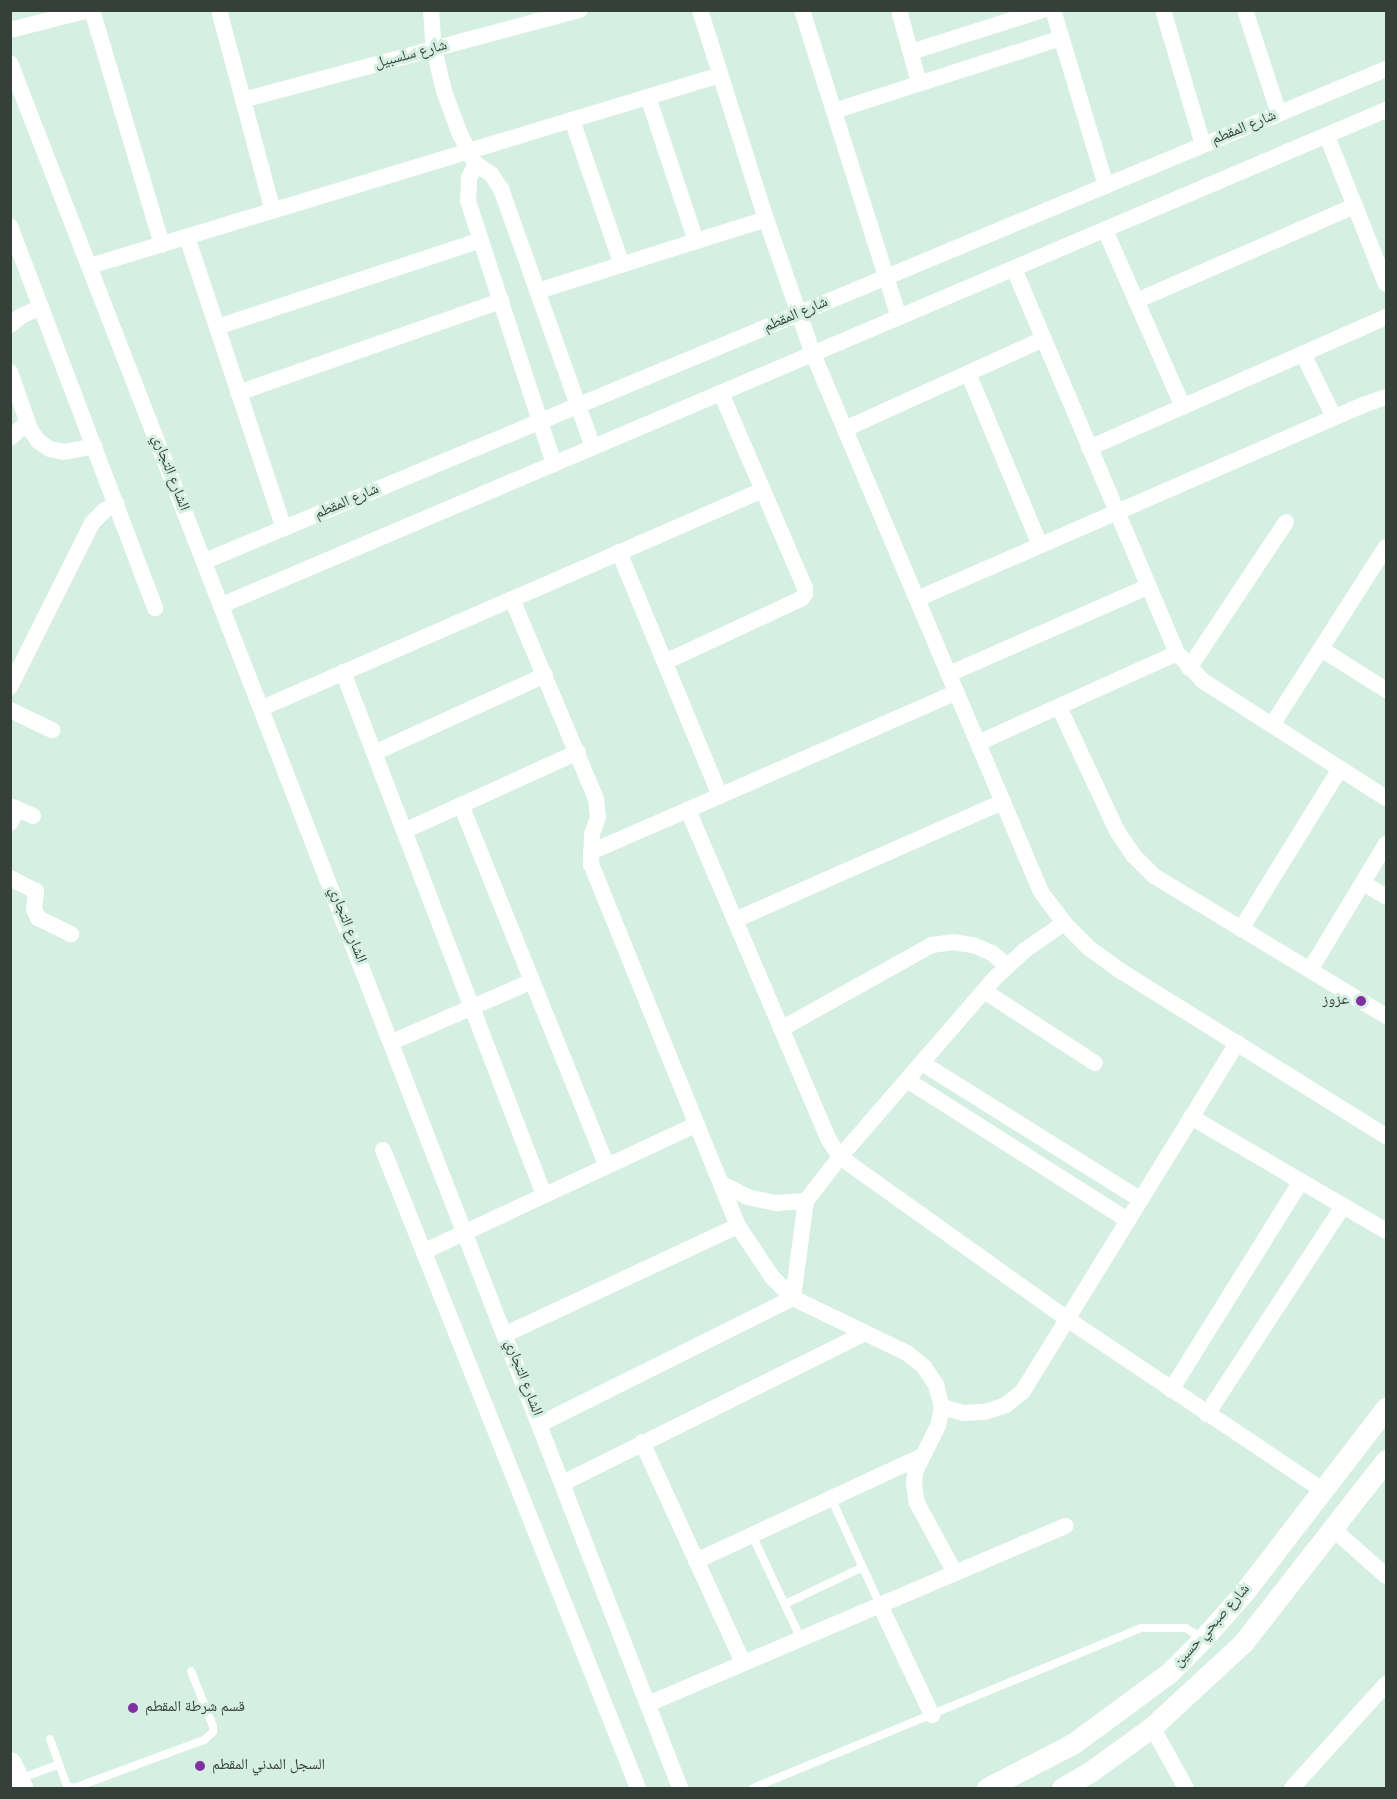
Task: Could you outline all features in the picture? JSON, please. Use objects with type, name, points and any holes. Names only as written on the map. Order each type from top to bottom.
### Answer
[{"type":"street","points":[[10,30],[90,10],[162,244]]},
{"type":"street","points":[[219,10],[273,211]]},
{"type":"street","points":[[431,10],[434,49],[447,102],[472,158],[491,174],[501,189],[593,447]]},
{"type":"street","name":"شارع سلسبيل","points":[[243,100],[580,10]]},
{"type":"street","points":[[700,10],[766,219],[813,354],[1041,892],[1064,923],[1089,948],[1119,970],[1386,1136]]},
{"type":"street","points":[[802,10],[899,317]]},
{"type":"street","points":[[899,10],[920,83]]},
{"type":"street","points":[[911,52],[1042,10]]},
{"type":"street","points":[[1053,10],[1106,186]]},
{"type":"street","points":[[1163,10],[1203,145]]},
{"type":"street","points":[[1245,10],[1279,114]]},
{"type":"street","points":[[834,111],[1061,38]]},
{"type":"street","name":"الشارع التجاري","points":[[10,63],[506,1334],[680,1788]]},
{"type":"street","name":"شارع المقطم","points":[[205,561],[1386,69]]},
{"type":"street","points":[[90,266],[273,211],[472,158],[572,120],[720,75]]},
{"type":"street","points":[[648,97],[696,241]]},
{"type":"street","points":[[222,605],[1386,110]]},
{"type":"street","points":[[572,120],[622,265]]},
{"type":"street","points":[[1327,136],[1386,284]]},
{"type":"street","points":[[472,158],[467,193],[554,464]]},
{"type":"street","points":[[1136,301],[1355,207]]},
{"type":"street","points":[[538,291],[766,219]]},
{"type":"street","points":[[10,226],[155,608]]},
{"type":"street","points":[[1105,230],[1183,407]]},
{"type":"street","points":[[187,237],[284,528]]},
{"type":"street","points":[[217,327],[481,240]]},
{"type":"street","points":[[1014,269],[1115,512],[1177,653],[1203,681],[1386,798]]},
{"type":"street","points":[[238,393],[501,301]]},
{"type":"street","points":[[10,325],[21,316],[41,307]]},
{"type":"street","points":[[1089,448],[1386,317]]},
{"type":"street","points":[[846,429],[1043,339]]},
{"type":"street","points":[[1303,354],[1334,417]]},
{"type":"street","points":[[10,372],[33,435],[50,449],[72,452],[94,446]]},
{"type":"street","points":[[968,373],[1040,545]]},
{"type":"street","points":[[665,663],[801,599],[805,594],[805,588],[721,393]]},
{"type":"street","points":[[917,599],[1334,417],[1386,397]]},
{"type":"street","points":[[10,438],[28,422]]},
{"type":"street","points":[[262,708],[763,490]]},
{"type":"street","points":[[10,687],[92,524],[105,510],[116,504]]},
{"type":"street","points":[[1189,668],[1286,522]]},
{"type":"street","points":[[1272,725],[1386,547]]},
{"type":"street","points":[[619,552],[720,796]]},
{"type":"street","points":[[949,674],[1147,586]]},
{"type":"street","points":[[512,599],[596,799],[598,817],[591,864],[738,1226],[765,1269],[793,1298],[907,1353],[924,1367],[936,1385],[942,1407],[938,1426],[915,1472],[916,1503],[955,1573]]},
{"type":"street","points":[[1321,649],[1386,690]]},
{"type":"street","points":[[978,743],[1177,653]]},
{"type":"street","points":[[343,672],[544,1195]]},
{"type":"street","points":[[374,753],[544,675]]},
{"type":"street","points":[[591,852],[957,692]]},
{"type":"street","points":[[1059,707],[1117,831],[1133,855],[1154,876],[1386,1016]]},
{"type":"street","points":[[10,710],[52,730]]},
{"type":"street","points":[[404,831],[578,752]]},
{"type":"street","points":[[1241,928],[1340,769]]},
{"type":"street","points":[[735,920],[1003,802]]},
{"type":"street","points":[[461,805],[607,1166]]},
{"type":"street","points":[[688,810],[829,1140],[840,1157],[1068,1319],[1322,1490]]},
{"type":"street","points":[[13,813],[33,816]]},
{"type":"street","points":[[1310,970],[1386,844]]},
{"type":"street","points":[[10,878],[36,891],[34,909],[38,918],[71,934]]},
{"type":"street","points":[[1363,883],[1386,897]]},
{"type":"street","points":[[793,1298],[806,1201],[840,1157],[1007,966],[1064,923]]},
{"type":"street","points":[[781,1029],[933,945],[952,942],[973,945],[992,953],[1007,966]]},
{"type":"street","points":[[392,1042],[532,981]]},
{"type":"street","points":[[984,991],[1095,1063]]},
{"type":"street","points":[[942,1407],[963,1413],[985,1412],[1006,1405],[1023,1391],[1237,1043]]},
{"type":"street","points":[[922,1063],[1141,1200]]},
{"type":"street","points":[[907,1080],[1128,1220]]},
{"type":"street","points":[[1191,1117],[1386,1231]]},
{"type":"street","points":[[425,1251],[698,1124]]},
{"type":"street","points":[[383,1150],[638,1788]]},
{"type":"street","points":[[1171,1390],[1301,1181]]},
{"type":"street","points":[[722,1184],[747,1197],[776,1203],[806,1201]]},
{"type":"street","points":[[1208,1414],[1343,1206]]},
{"type":"street","points":[[506,1334],[738,1226]]},
{"type":"street","points":[[540,1424],[793,1298]]},
{"type":"street","points":[[563,1483],[865,1333]]},
{"type":"street","name":"شارع صبحي حسين","points":[[987,1788],[1040,1763],[1107,1721],[1169,1673],[1203,1640],[1245,1591],[1386,1408]]},
{"type":"street","points":[[642,1442],[743,1663]]},
{"type":"street","points":[[696,1561],[922,1456]]},
{"type":"street","name":"شارع صبحي حسين","points":[[1062,1788],[1090,1772],[1152,1727],[1243,1643],[1386,1460]]},
{"type":"street","points":[[648,1704],[1066,1526]]},
{"type":"street","points":[[1332,1528],[1386,1576]]},
{"type":"street","points":[[880,1605],[932,1714]]},
{"type":"street","points":[[1292,1788],[1386,1684]]},
{"type":"street","points":[[1152,1727],[1186,1788]]},
{"type":"lane","points":[[831,1498],[880,1605]]},
{"type":"lane","points":[[752,1535],[801,1639]]},
{"type":"lane","points":[[785,1604],[863,1567]]},
{"type":"lane","points":[[753,1788],[1143,1628],[1186,1628],[1203,1640]]},
{"type":"lane","points":[[50,1739],[67,1786],[74,1788],[210,1737],[213,1726],[191,1671]]},
{"type":"lane","points":[[16,1778],[59,1764]]},
{"type":"place","name":"عزوز","points":[[1361,1001]]},
{"type":"place","name":"قسم شرطة المقطم","points":[[133,1708]]},
{"type":"place","name":"السجل المدني المقطم","points":[[200,1766]]}]
